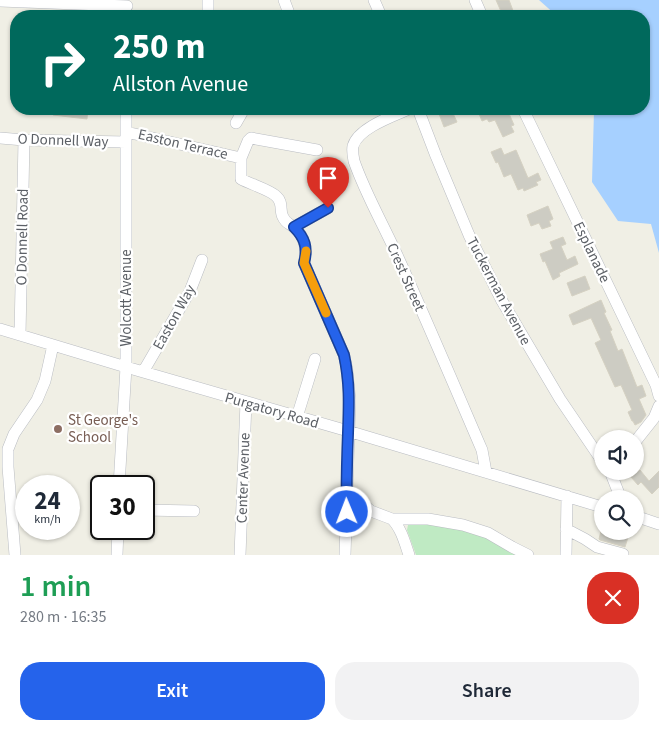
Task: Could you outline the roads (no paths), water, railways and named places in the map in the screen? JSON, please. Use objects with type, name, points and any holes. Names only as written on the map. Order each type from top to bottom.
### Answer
[{"type":"street","points":[[0,2],[127,8]]},
{"type":"street","name":"Wolcott Avenue","points":[[120,475],[126,367],[126,115]]},
{"type":"street","points":[[236,123],[241,115]]},
{"type":"street","name":"Crest Street","points":[[396,115],[370,127],[359,136],[355,141],[352,152],[354,160],[482,450],[486,472]]},
{"type":"street","name":"Tuckerman Avenue","points":[[420,115],[470,235],[502,301],[560,399],[594,450]]},
{"type":"street","name":"Esplanade","points":[[526,115],[652,377],[659,396]]},
{"type":"street","name":"O Donnell Way","points":[[0,138],[70,140],[126,137]]},
{"type":"street","name":"Easton Terrace","points":[[126,137],[241,158],[251,138],[317,150]]},
{"type":"street","name":"O Donnell Road","points":[[20,335],[24,140]]},
{"type":"street","points":[[241,158],[241,179],[275,194],[282,206],[282,215],[287,224],[294,227],[300,233],[306,254],[304,263],[344,355],[349,386],[345,555]]},
{"type":"street","points":[[294,227],[328,208]]},
{"type":"street","name":"Easton Way","points":[[143,372],[190,291],[202,260]]},
{"type":"street","name":"Purgatory Road","points":[[0,329],[594,504]]},
{"type":"street","points":[[15,555],[8,449],[14,434],[37,400],[45,381],[53,345]]},
{"type":"street","points":[[297,417],[315,359]]},
{"type":"street","name":"Center Avenue","points":[[240,555],[246,402]]},
{"type":"street","points":[[644,431],[654,418],[659,406]]},
{"type":"street","points":[[346,490],[371,511],[392,519],[428,519],[463,526],[488,533],[528,555]]},
{"type":"street","points":[[566,555],[567,496]]},
{"type":"street","points":[[155,510],[194,511]]},
{"type":"street","points":[[347,512],[371,511]]},
{"type":"street","points":[[392,519],[401,533],[409,555]]},
{"type":"street","points":[[644,519],[659,524]]},
{"type":"street","points":[[566,529],[597,547],[623,554]]},
{"type":"street","points":[[117,555],[118,540]]},
{"type":"water","points":[[539,0],[659,0],[659,253],[651,224],[618,221],[592,182],[594,115],[650,115],[650,10],[550,10]]},
{"type":"place","name":"St George's School","points":[[58,429]]}]
